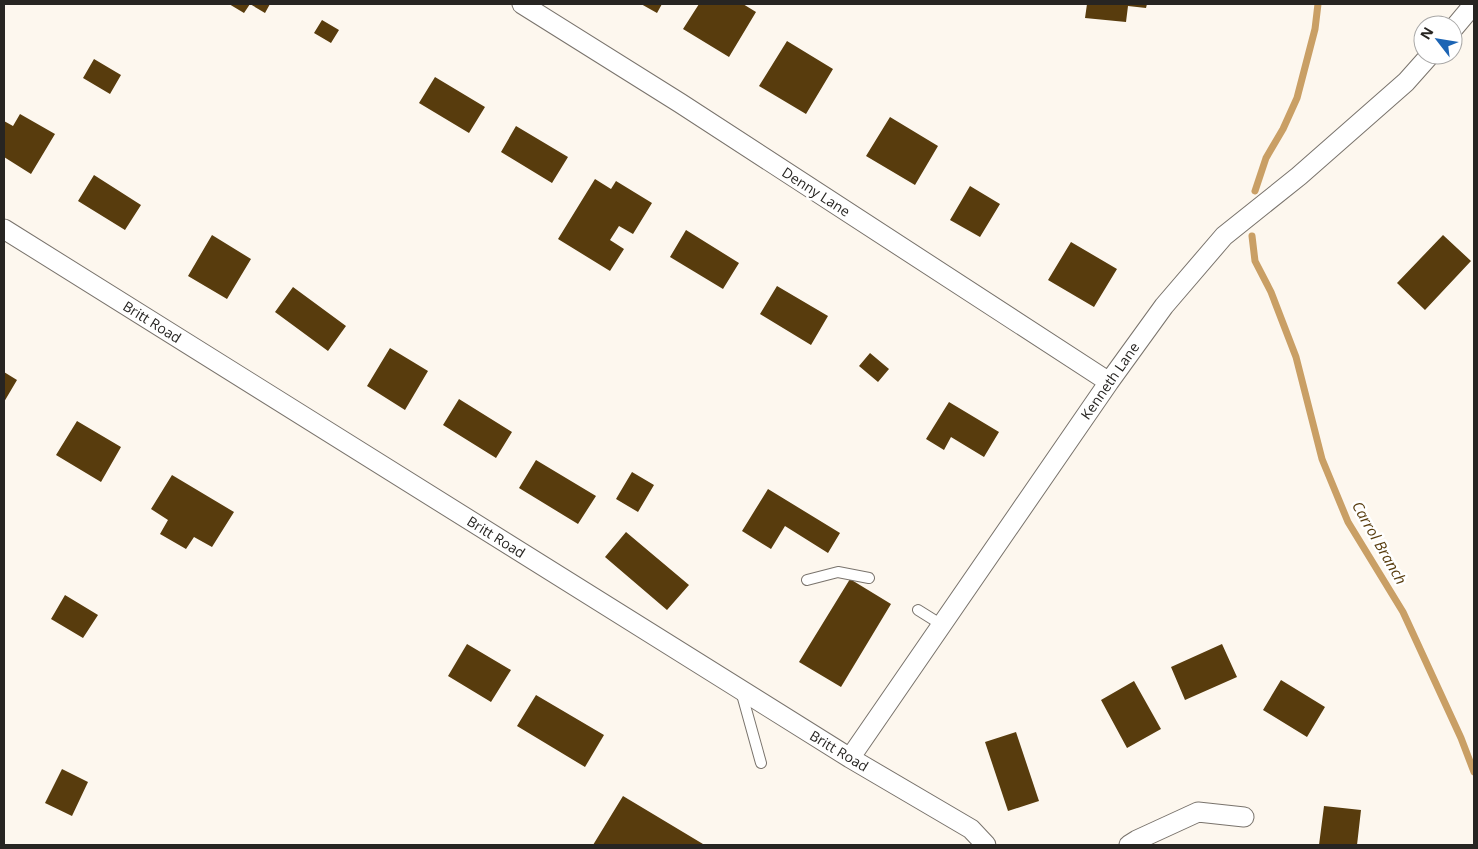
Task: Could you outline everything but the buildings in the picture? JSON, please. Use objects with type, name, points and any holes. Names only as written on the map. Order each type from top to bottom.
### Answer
[{"type":"street","name":"Denny Lane","points":[[522,4],[680,103],[1109,382]]},
{"type":"street","points":[[1463,17],[1474,4]]},
{"type":"street","name":"Kenneth Lane","points":[[850,758],[1109,382],[1164,306],[1224,236],[1299,176],[1406,82],[1421,65]]},
{"type":"street","name":"Britt Road","points":[[4,229],[850,758],[971,829],[986,845]]},
{"type":"street","points":[[1129,845],[1198,812],[1244,817]]},
{"type":"lane","points":[[807,580],[838,572],[868,578]]},
{"type":"lane","points":[[918,610],[942,625]]},
{"type":"lane","points":[[741,690],[760,763]]},
{"type":"waterway","points":[[1255,191],[1266,158],[1283,129],[1297,98],[1315,29],[1318,4]]},
{"type":"waterway","name":"Carrol Branch","points":[[1252,236],[1255,261],[1271,292],[1296,357],[1322,459],[1348,522],[1403,612],[1461,738],[1474,772]]}]
